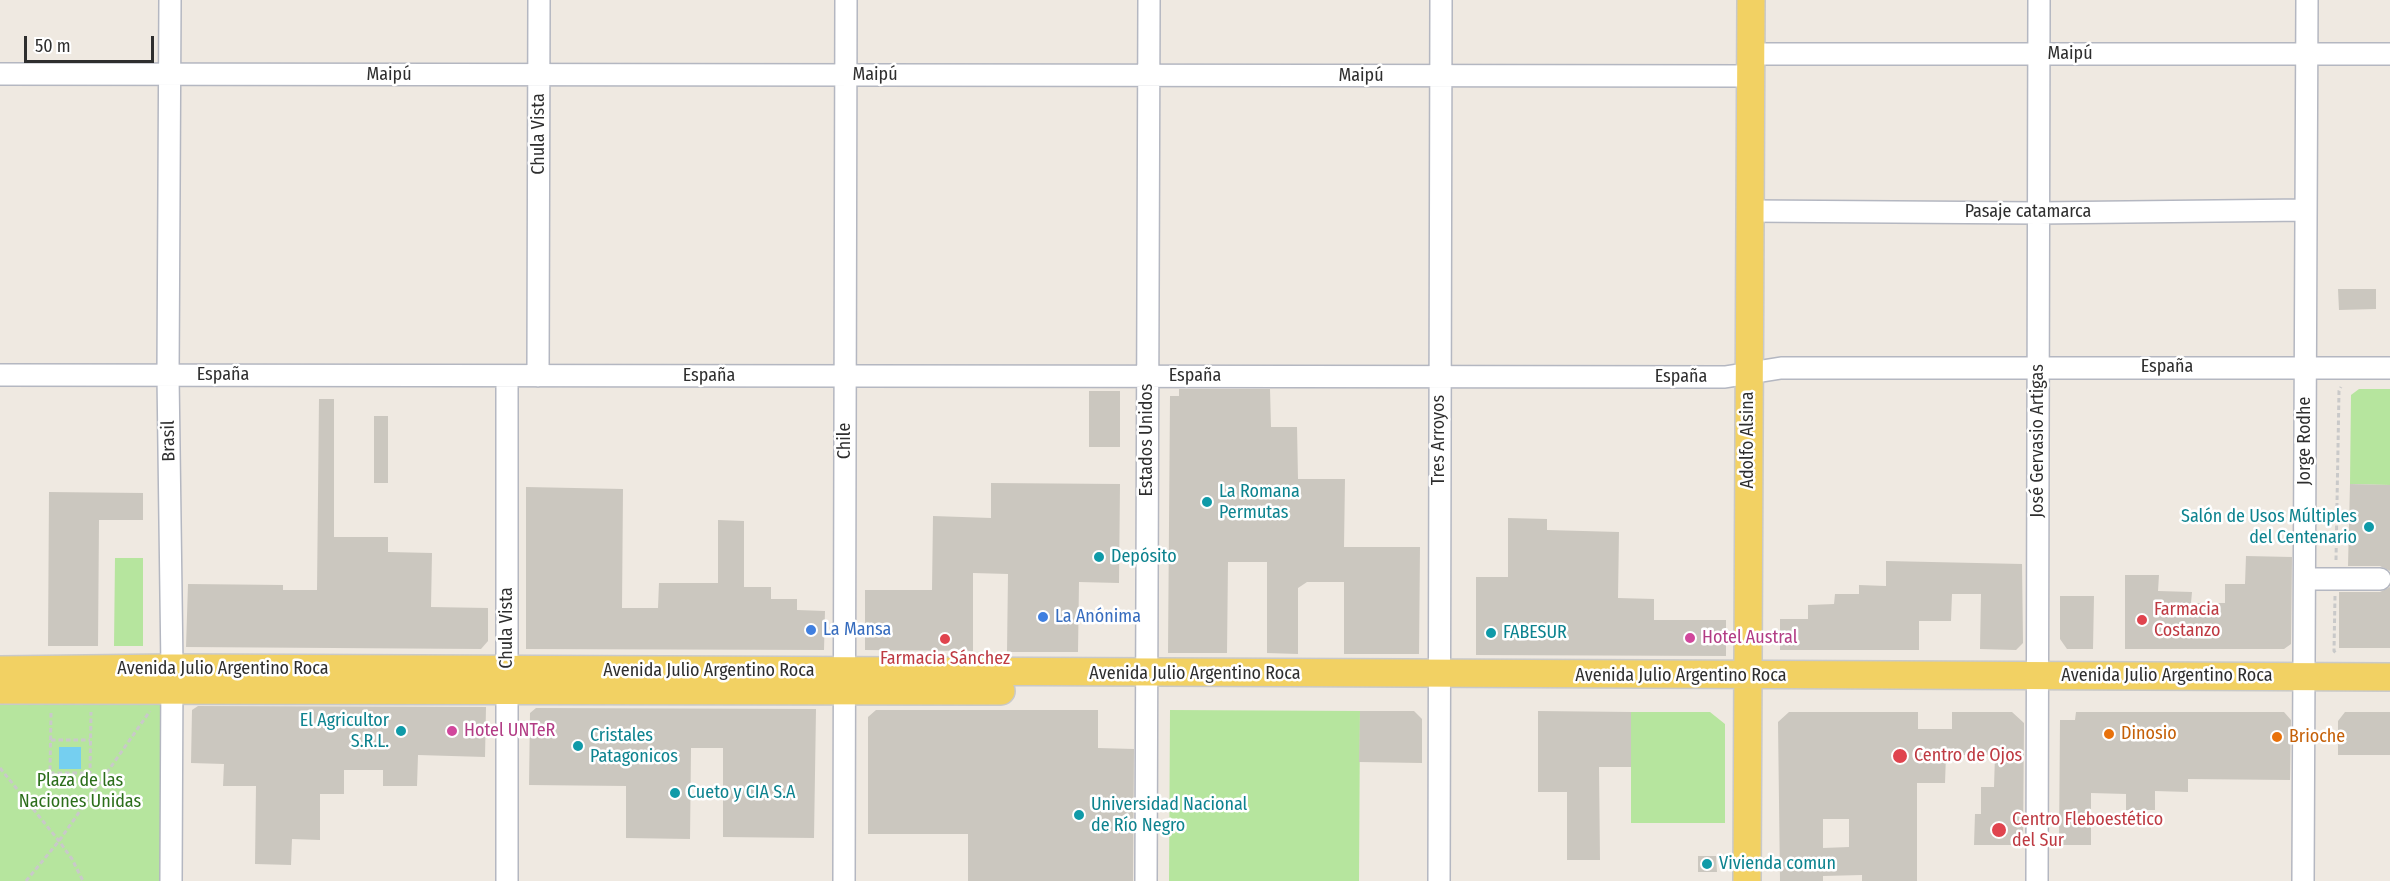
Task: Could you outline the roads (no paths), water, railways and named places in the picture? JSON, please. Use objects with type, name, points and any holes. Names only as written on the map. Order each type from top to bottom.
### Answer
[{"type":"main road","name":"Adolfo Alsina","points":[[1747,881],[1750,0]]},
{"type":"main road","name":"Avenida Julio Argentino Roca","points":[[0,670],[166,689]]},
{"type":"main road","name":"Avenida Julio Argentino Roca","points":[[2304,685],[2390,677]]},
{"type":"main road","name":"Avenida Julio Argentino Roca","points":[[0,690],[166,689],[508,681],[2304,685],[2390,693]]},
{"type":"street","name":"Brasil","points":[[170,0],[166,689],[171,881]]},
{"type":"street","name":"Chula Vista","points":[[538,376],[539,0]]},
{"type":"street","name":"Chile","points":[[844,881],[846,0]]},
{"type":"street","name":"Estados Unidos","points":[[1146,881],[1149,0]]},
{"type":"street","name":"Tres Arroyos","points":[[1439,881],[1441,0]]},
{"type":"street","name":"José Gervasio Artigas","points":[[2037,881],[2039,0]]},
{"type":"street","name":"Jorge Rodhe","points":[[2303,881],[2307,0]]},
{"type":"street","name":"Maipú","points":[[0,74],[1440,76],[2039,54],[2390,54]]},
{"type":"street","name":"Pasaje catamarca","points":[[1749,211],[2038,213],[2306,210]]},
{"type":"street","name":"España","points":[[0,375],[1725,377],[1781,368],[2390,368]]},
{"type":"street","name":"Chula Vista","points":[[507,376],[507,881]]},
{"type":"street","points":[[2305,579],[2380,579]]},
{"type":"water","points":[[59,747],[81,747],[81,769],[59,769]]},
{"type":"place","name":"La Romana Permutas","points":[[1207,502]]},
{"type":"place","name":"Salón de Usos Múltiples del Centenario","points":[[2369,527]]},
{"type":"place","name":"Depósito","points":[[1099,557]]},
{"type":"place","name":"La Anónima","points":[[1043,617]]},
{"type":"place","name":"Farmacia Costanzo","points":[[2142,620]]},
{"type":"place","name":"La Mansa","points":[[811,630]]},
{"type":"place","name":"FABESUR","points":[[1491,633]]},
{"type":"place","name":"Hotel Austral","points":[[1690,638]]},
{"type":"place","name":"Farmacia Sánchez","points":[[945,639]]},
{"type":"place","name":"El Agricultor S.R.L.","points":[[401,731]]},
{"type":"place","name":"Hotel UNTeR","points":[[452,731]]},
{"type":"place","name":"Dinosio","points":[[2109,734]]},
{"type":"place","name":"Brioche","points":[[2277,737]]},
{"type":"place","name":"Cristales Patagonicos","points":[[578,746]]},
{"type":"place","name":"Centro de Ojos","points":[[1900,756]]},
{"type":"place","name":"Cueto y CIA S.A","points":[[675,793]]},
{"type":"place","name":"Universidad Nacional de Río Negro","points":[[1079,815]]},
{"type":"place","name":"Centro Fleboestético del Sur","points":[[1999,830]]},
{"type":"place","name":"Vivienda comun","points":[[1707,864]]},
{"type":"park label","name":"Plaza de las Naciones Unidas","points":[[80,791]]}]
